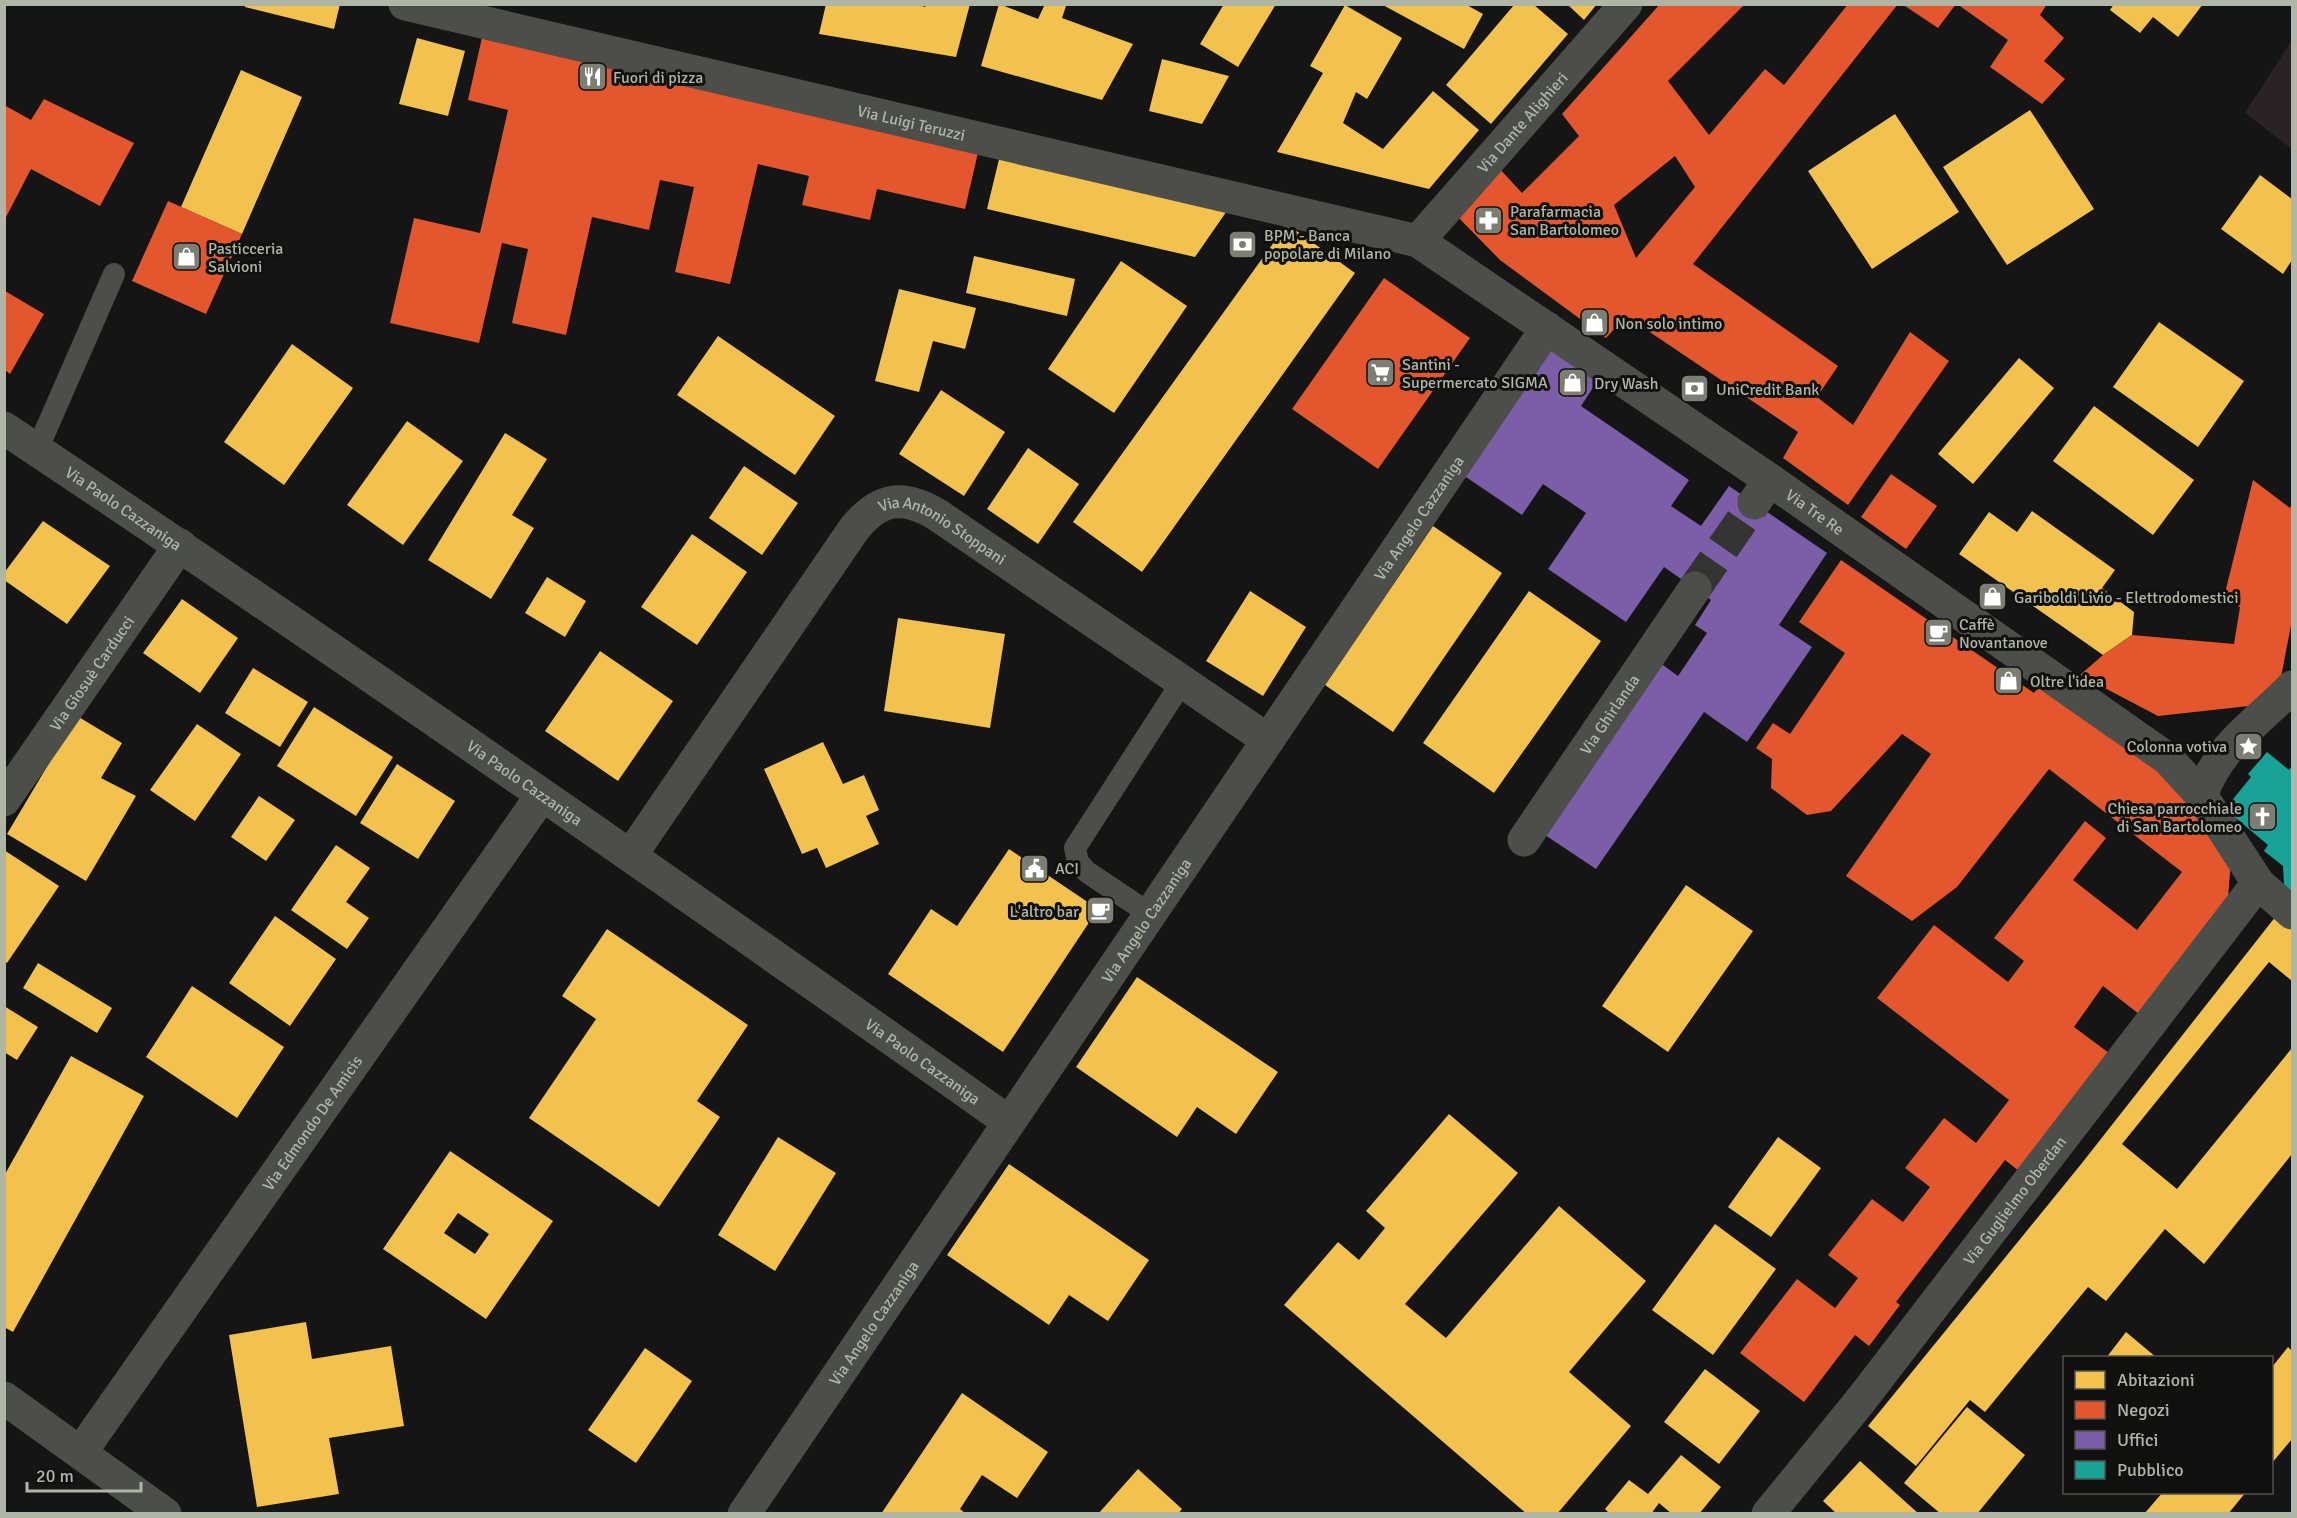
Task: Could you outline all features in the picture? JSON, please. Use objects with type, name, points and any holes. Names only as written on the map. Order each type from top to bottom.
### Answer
[{"type":"street","name":"Via Luigi Teruzzi","points":[[405,4],[1418,241]]},
{"type":"street","name":"Via Dante Alighieri","points":[[1418,241],[1626,4]]},
{"type":"street","name":"Via Tre Re","points":[[1418,241],[1547,328],[1762,491],[2155,749],[2180,770],[2201,795],[2258,883],[2292,913]]},
{"type":"street","name":"Via Angelo Cazzaniga","points":[[744,1514],[1547,328]]},
{"type":"street","name":"Via Paolo Cazzaniga","points":[[4,428],[631,855],[1009,1122]]},
{"type":"street","name":"Via Antonio Stoppani","points":[[631,855],[854,529],[878,506],[901,501],[914,503],[936,514],[1268,740]]},
{"type":"street","name":"Via Giosuè Carducci","points":[[4,800],[180,546]]},
{"type":"street","name":"Via Ghirlanda","points":[[1524,840],[1695,588]]},
{"type":"street","points":[[2201,795],[2216,765],[2234,740],[2273,707],[2292,687]]},
{"type":"street","name":"Via Edmondo De Amicis","points":[[81,1452],[542,795]]},
{"type":"street","name":"Via Guglielmo Oberdan","points":[[1768,1514],[1861,1400],[2258,883]]},
{"type":"street","points":[[4,1398],[165,1514]]},
{"type":"lane","points":[[37,450],[114,274]]},
{"type":"lane","points":[[1150,914],[1087,872],[1078,862],[1075,848],[1182,682]]},
{"type":"shaded area","points":[[2292,40],[2292,149],[2245,113]]},
{"type":"building: Abitazioni","points":[[245,4],[340,4],[334,29],[245,7]]},
{"type":"building: Abitazioni","points":[[826,4],[917,4],[925,7],[926,4],[970,4],[956,57],[819,34]]},
{"type":"building: Abitazioni","points":[[999,4],[1038,19],[1045,4],[1064,4],[1066,6],[1062,18],[1133,44],[1102,100],[981,66]]},
{"type":"building: Abitazioni","points":[[1224,4],[1276,4],[1238,67],[1200,44]]},
{"type":"building: Abitazioni","points":[[1381,4],[1465,4],[1483,14],[1464,49]]},
{"type":"building: Abitazioni","points":[[1567,4],[1597,4],[1584,20]]},
{"type":"building: Abitazioni","points":[[2114,4],[2203,4],[2178,37],[2153,17],[2140,33],[2110,10]]},
{"type":"building: Abitazioni","points":[[1345,5],[1402,38],[1367,99],[1356,92],[1343,123],[1383,149],[1433,91],[1479,130],[1429,189],[1277,152],[1323,73],[1310,66]]},
{"type":"building: Abitazioni","points":[[1514,5],[1534,5],[1568,34],[1491,124],[1446,85]]},
{"type":"building: Abitazioni","points":[[417,38],[465,51],[448,116],[399,104]]},
{"type":"building: Abitazioni","points":[[1162,59],[1229,76],[1202,124],[1149,111]]},
{"type":"building: Abitazioni","points":[[241,70],[302,97],[242,234],[181,207]]},
{"type":"building: Abitazioni","points":[[2030,110],[2094,209],[2007,265],[1943,167]]},
{"type":"building: Abitazioni","points":[[1895,114],[1959,212],[1872,269],[1808,171]]},
{"type":"building: Abitazioni","points":[[1001,151],[1231,205],[1195,257],[987,209]]},
{"type":"building: Abitazioni","points":[[2260,175],[2292,199],[2292,260],[2283,274],[2221,229]]},
{"type":"building: Abitazioni","points":[[1287,224],[1355,273],[1142,572],[1073,522]]},
{"type":"building: Abitazioni","points":[[974,256],[1075,279],[1067,316],[966,293]]},
{"type":"building: Abitazioni","points":[[1121,261],[1187,306],[1114,413],[1048,369]]},
{"type":"building: Abitazioni","points":[[899,289],[976,308],[965,349],[933,341],[919,392],[875,381]]},
{"type":"building: Abitazioni","points":[[2159,322],[2244,381],[2198,447],[2113,387]]},
{"type":"building: Abitazioni","points":[[718,336],[835,416],[795,475],[677,395]]},
{"type":"building: Abitazioni","points":[[292,344],[353,388],[284,485],[224,442]]},
{"type":"building: Abitazioni","points":[[2019,358],[2054,388],[1973,484],[1938,454]]},
{"type":"building: Abitazioni","points":[[941,390],[1005,432],[964,496],[899,454]]},
{"type":"building: Abitazioni","points":[[2094,406],[2194,480],[2153,535],[2053,461]]},
{"type":"building: Abitazioni","points":[[407,421],[463,461],[403,545],[347,505]]},
{"type":"building: Abitazioni","points":[[505,433],[547,459],[512,515],[534,528],[491,599],[428,560]]},
{"type":"building: Abitazioni","points":[[1028,448],[1079,484],[1038,544],[987,509]]},
{"type":"building: Abitazioni","points":[[744,466],[798,503],[762,555],[709,518]]},
{"type":"building: Abitazioni","points":[[2032,511],[2115,570],[2102,588],[2134,612],[2132,635],[2103,655],[1959,554],[1989,512],[2017,532]]},
{"type":"building: Abitazioni","points":[[43,521],[110,566],[67,624],[4,580],[4,573]]},
{"type":"building: Abitazioni","points":[[1433,526],[1502,573],[1393,732],[1325,685]]},
{"type":"building: Abitazioni","points":[[692,534],[747,572],[697,645],[641,607]]},
{"type":"building: Abitazioni","points":[[547,577],[586,601],[565,637],[525,613]]},
{"type":"building: Abitazioni","points":[[1250,591],[1306,627],[1263,696],[1206,661]]},
{"type":"building: Abitazioni","points":[[1529,591],[1601,641],[1494,793],[1423,743]]},
{"type":"building: Abitazioni","points":[[182,599],[238,638],[200,693],[143,653]]},
{"type":"building: Abitazioni","points":[[898,618],[1005,634],[990,728],[884,711]]},
{"type":"building: Abitazioni","points":[[600,651],[673,701],[618,781],[545,731]]},
{"type":"building: Abitazioni","points":[[253,668],[308,702],[280,747],[225,713]]},
{"type":"building: Abitazioni","points":[[314,707],[393,757],[356,816],[277,766]]},
{"type":"building: Abitazioni","points":[[77,716],[122,743],[101,778],[136,796],[86,881],[7,834]]},
{"type":"building: Abitazioni","points":[[197,724],[241,754],[195,821],[150,790]]},
{"type":"building: Abitazioni","points":[[823,742],[843,784],[864,775],[879,810],[866,816],[879,844],[826,868],[817,848],[802,854],[764,769]]},
{"type":"building: Abitazioni","points":[[397,764],[455,801],[418,859],[360,823]]},
{"type":"building: Abitazioni","points":[[259,796],[295,820],[266,861],[231,837]]},
{"type":"building: Abitazioni","points":[[336,845],[370,868],[346,902],[369,918],[347,949],[291,910]]},
{"type":"building: Abitazioni","points":[[1009,849],[1098,909],[1003,1052],[888,974],[931,909],[957,926]]},
{"type":"building: Abitazioni","points":[[4,850],[59,886],[7,963],[4,961]]},
{"type":"building: Abitazioni","points":[[1686,885],[1753,931],[1668,1052],[1602,1006]]},
{"type":"building: Abitazioni","points":[[275,916],[336,959],[290,1026],[229,983]]},
{"type":"building: Abitazioni","points":[[2276,916],[2292,929],[2292,981],[2269,962],[2122,1144],[2177,1189],[2292,1048],[2292,1154],[2204,1264],[2165,1229],[2106,1301],[2088,1287],[1985,1412],[1970,1400],[1916,1466],[1868,1426],[2082,1163]]},
{"type":"building: Abitazioni","points":[[607,929],[748,1025],[697,1101],[720,1117],[659,1207],[529,1118],[596,1019],[562,996]]},
{"type":"building: Abitazioni","points":[[38,963],[112,1008],[97,1033],[23,988]]},
{"type":"building: Abitazioni","points":[[1137,977],[1278,1072],[1236,1134],[1197,1107],[1177,1137],[1076,1067]]},
{"type":"building: Abitazioni","points":[[192,986],[284,1047],[237,1118],[146,1057]]},
{"type":"building: Abitazioni","points":[[4,1006],[38,1027],[17,1060],[4,1052]]},
{"type":"building: Abitazioni","points":[[71,1056],[144,1096],[13,1332],[4,1327],[4,1176]]},
{"type":"building: Abitazioni","points":[[1449,1114],[1518,1173],[1405,1304],[1446,1338],[1559,1206],[1646,1281],[1569,1372],[1631,1426],[1557,1514],[1527,1514],[1284,1305],[1338,1242],[1359,1260],[1385,1228],[1366,1211]]},
{"type":"building: Abitazioni","points":[[778,1137],[836,1173],[775,1271],[718,1235]]},
{"type":"building: Abitazioni","points":[[1778,1137],[1821,1168],[1771,1237],[1728,1207]]},
{"type":"building: Abitazioni","points":[[450,1151],[553,1221],[486,1319],[383,1249]],"holes":[[[458,1213],[489,1234],[475,1254],[444,1233]]]},
{"type":"building: Abitazioni","points":[[1009,1164],[1149,1260],[1108,1321],[1069,1295],[1049,1325],[947,1255]]},
{"type":"building: Abitazioni","points":[[1715,1224],[1776,1269],[1713,1355],[1652,1310]]},
{"type":"building: Abitazioni","points":[[306,1322],[312,1359],[391,1346],[404,1426],[329,1438],[339,1494],[257,1507],[229,1335]]},
{"type":"building: Abitazioni","points":[[2126,1332],[2155,1356],[2108,1356]]},
{"type":"building: Abitazioni","points":[[2288,1347],[2292,1351],[2292,1439],[2273,1462],[2273,1366]]},
{"type":"building: Abitazioni","points":[[645,1348],[692,1381],[636,1463],[588,1430]]},
{"type":"building: Abitazioni","points":[[1705,1369],[1760,1411],[1719,1464],[1664,1422]]},
{"type":"building: Abitazioni","points":[[962,1393],[1048,1452],[1017,1498],[982,1475],[960,1509],[966,1514],[881,1514]]},
{"type":"building: Abitazioni","points":[[1967,1407],[2025,1455],[1977,1514],[1941,1514],[1904,1483]]},
{"type":"building: Abitazioni","points":[[1681,1455],[1721,1487],[1699,1514],[1672,1514],[1659,1503],[1651,1514],[1610,1514],[1605,1509],[1629,1480],[1648,1494]]},
{"type":"building: Abitazioni","points":[[1860,1461],[1919,1514],[1837,1514],[1823,1501]]},
{"type":"building: Abitazioni","points":[[1138,1469],[1182,1509],[1178,1514],[1098,1514]]},
{"type":"building: Abitazioni","points":[[2161,1494],[2244,1494],[2228,1514],[2144,1514]]},
{"type":"building: Negozi","points":[[1660,4],[1745,4],[1668,81],[1709,135],[1765,69],[1784,85],[1848,4],[1898,4],[1693,264],[1838,366],[1817,397],[1853,425],[1910,332],[1949,361],[1848,505],[1783,458],[1798,432],[1626,316],[1606,338],[1500,260],[1455,214],[1498,167],[1522,193],[1579,136],[1562,114]],"holes":[[[1675,156],[1695,187],[1636,258],[1614,205]]]},
{"type":"building: Negozi","points":[[1902,4],[1956,4],[1938,28]]},
{"type":"building: Negozi","points":[[1957,4],[2047,4],[2040,15],[2064,38],[2044,61],[2065,79],[2042,104],[1990,67],[2008,40]]},
{"type":"building: Negozi","points":[[483,33],[980,144],[965,209],[877,189],[870,220],[802,205],[809,176],[758,164],[730,284],[675,272],[694,187],[660,180],[649,230],[592,217],[566,335],[512,323],[528,249],[502,243],[479,343],[390,323],[414,218],[480,233],[508,110],[468,100]]},
{"type":"building: Negozi","points":[[44,99],[134,143],[100,206],[31,169],[4,221],[4,105],[31,120]]},
{"type":"building: Negozi","name":"Pasticceria Salvioni","points":[[168,201],[242,234],[206,314],[132,281]]},
{"type":"building: Negozi","name":"Santini - Supermercato SIGMA","points":[[1384,278],[1470,338],[1378,469],[1292,409]]},
{"type":"building: Negozi","points":[[5,291],[44,314],[10,374],[5,370]]},
{"type":"building: Negozi","points":[[1891,474],[1937,506],[1906,549],[1861,517]]},
{"type":"building: Negozi","points":[[2253,480],[2290,508],[2292,503],[2292,620],[2276,703],[2158,716],[2080,675],[2103,655],[2132,635],[2234,644],[2240,607],[2223,601]]},
{"type":"building: Negozi","points":[[1841,560],[2034,693],[2047,675],[2166,767],[2231,859],[2228,899],[2139,1014],[2103,986],[2074,1027],[2109,1053],[2019,1171],[2005,1160],[1896,1302],[1900,1305],[1869,1346],[1855,1335],[1804,1402],[1740,1353],[1797,1279],[1835,1308],[1858,1278],[1828,1255],[1872,1199],[1903,1222],[1930,1187],[1905,1168],[1944,1118],[1976,1143],[2009,1100],[1877,998],[1934,925],[2008,982],[2024,961],[1994,938],[2085,821],[2106,838],[2073,880],[2137,930],[2182,872],[2049,769],[1957,887],[1912,921],[1846,876],[1931,754],[1902,734],[1831,811],[1807,815],[1771,788],[1772,759],[1756,748],[1773,723],[1790,734],[1845,653],[1799,622]]},
{"type":"building: Uffici","points":[[1550,348],[1598,380],[1581,406],[1689,480],[1671,506],[1701,526],[1729,486],[1827,553],[1779,625],[1812,647],[1747,742],[1704,712],[1596,869],[1539,831],[1656,660],[1678,676],[1707,633],[1695,625],[1711,600],[1664,567],[1626,622],[1548,569],[1586,513],[1543,484],[1522,515],[1463,475]]},
{"type":"building: Pubblico","name":"Chiesa parrocchiale di San Bartolomeo","points":[[2267,752],[2289,770],[2292,766],[2292,894],[2284,884],[2283,866],[2264,851],[2268,845],[2225,809],[2251,777],[2248,774]]},
{"type":"tunnel","points":[[1695,588],[1754,503]]},
{"type":"place","name":"Fuori di pizza","points":[[592,77]]},
{"type":"place","name":"Parafarmacia San Bartolomeo","points":[[1489,220]]},
{"type":"place","name":"BPM - Banca popolare di Milano","points":[[1243,244]]},
{"type":"place","name":"Pasticceria Salvioni","points":[[187,257]]},
{"type":"place","name":"Non solo intimo","points":[[1594,323]]},
{"type":"place","name":"Santini - Supermercato SIGMA","points":[[1381,373]]},
{"type":"place","name":"Dry Wash","points":[[1573,383]]},
{"type":"place","name":"UniCredit Bank","points":[[1695,389]]},
{"type":"place","name":"Gariboldi Livio - Elettrodomestici","points":[[1993,597]]},
{"type":"place","name":"Caffè Novantanove","points":[[1938,633]]},
{"type":"place","name":"Oltre l'idea","points":[[2009,681]]},
{"type":"place","name":"Colonna votiva","points":[[2248,746]]},
{"type":"place","name":"Chiesa parrocchiale di San Bartolomeo","points":[[2263,817]]},
{"type":"place","name":"ACI","points":[[1034,868]]},
{"type":"place","name":"L'altro bar","points":[[1100,911]]}]
